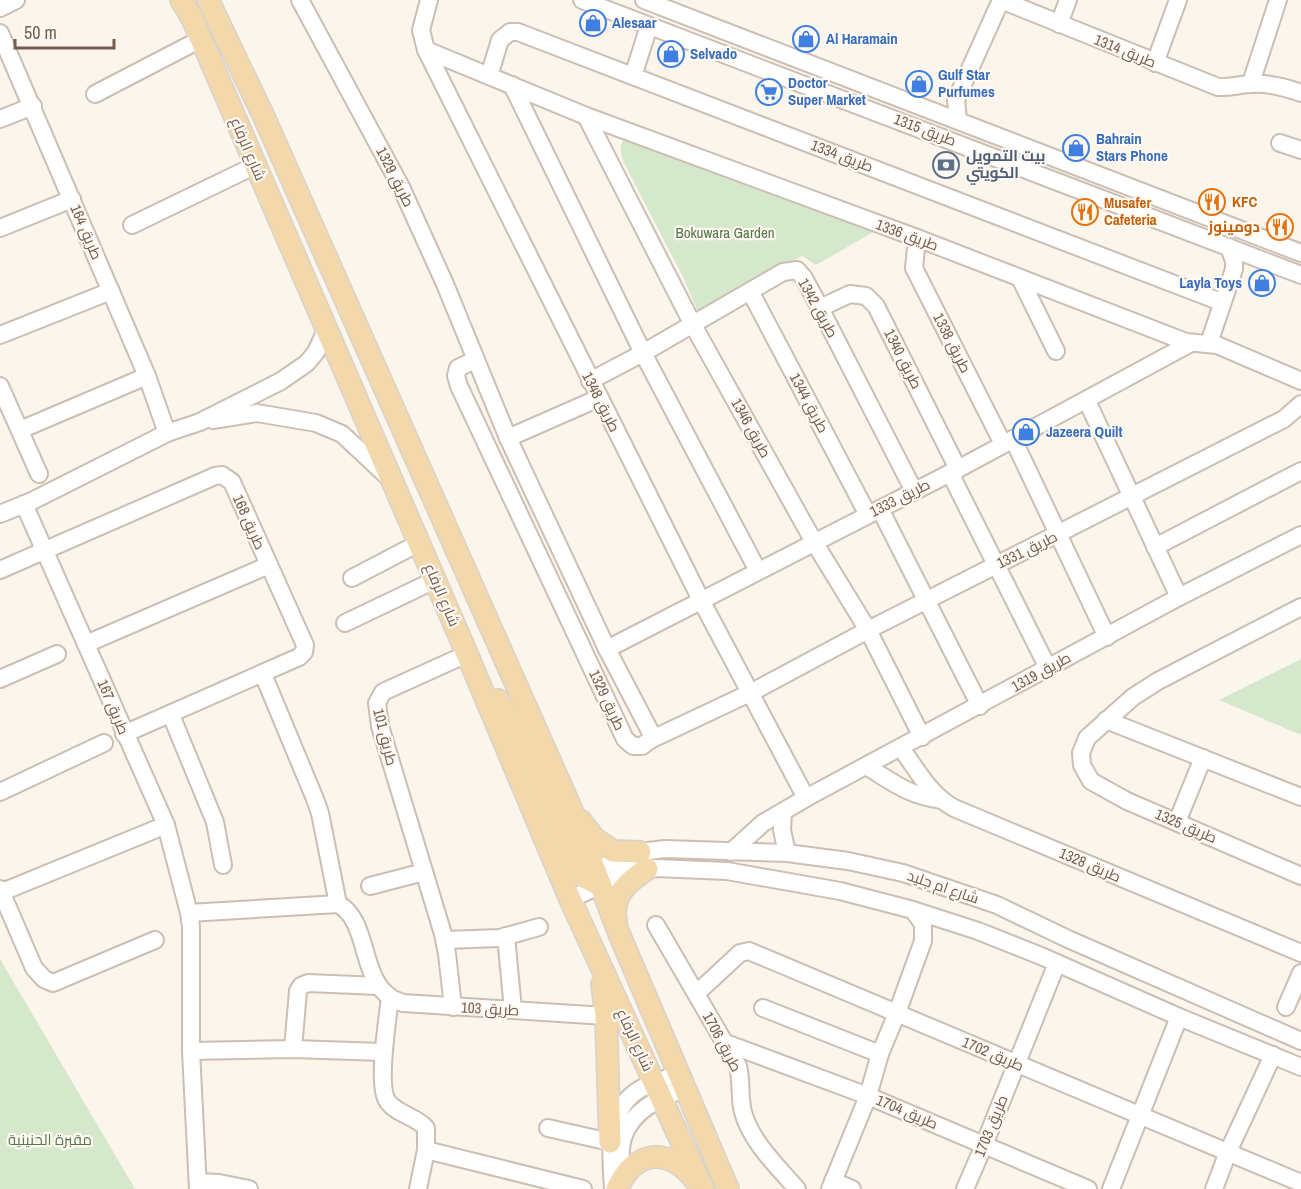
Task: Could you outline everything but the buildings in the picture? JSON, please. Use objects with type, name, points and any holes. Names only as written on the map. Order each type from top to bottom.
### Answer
[{"type":"main road","name":"شارع الرفاع","points":[[181,0],[201,39],[256,165],[568,894],[702,1189]]},
{"type":"main road","name":"شارع الرفاع","points":[[208,0],[274,138],[571,808],[593,877],[728,1189]]},
{"type":"main road","points":[[215,0],[225,33]]},
{"type":"main road","points":[[469,659],[519,735],[576,866],[593,877]]},
{"type":"main road","points":[[571,808],[595,839],[613,851],[643,860],[616,898],[615,917],[620,936]]},
{"type":"main road","points":[[599,963],[606,1016],[610,1142]]},
{"type":"main road","points":[[615,1189],[627,1170],[635,1164],[654,1157],[664,1158],[682,1166],[702,1189]]},
{"type":"street","points":[[0,8],[16,0]]},
{"type":"street","name":"طريق 1329","points":[[300,0],[401,187],[445,284],[508,438],[607,649],[651,733],[650,740],[642,746],[633,746],[625,739],[459,386],[456,376],[458,368],[475,360]]},
{"type":"street","name":"طريق 1348","points":[[429,0],[421,23],[426,50],[701,600],[752,692],[806,798]]},
{"type":"street","name":"طريق 1315","points":[[582,0],[1301,274]]},
{"type":"street","name":"طريق 1315","points":[[644,0],[1301,253]]},
{"type":"street","points":[[958,120],[956,100],[1001,0]]},
{"type":"street","name":"طريق 1314","points":[[1001,0],[1218,87],[1235,88],[1251,83],[1282,86],[1301,93]]},
{"type":"street","points":[[1059,24],[1068,0]]},
{"type":"street","points":[[1155,63],[1178,0]]},
{"type":"street","points":[[1251,83],[1278,0]]},
{"type":"street","points":[[633,76],[649,27]]},
{"type":"street","name":"طريق 1334","points":[[489,76],[500,40],[506,33],[514,32],[1221,302]]},
{"type":"street","name":"طريق 164","points":[[0,33],[147,376],[167,433]]},
{"type":"street","points":[[95,94],[201,39]]},
{"type":"street","name":"طريق 1336","points":[[426,50],[586,116],[917,238],[1191,343],[1217,345],[1301,381]]},
{"type":"street","points":[[512,85],[643,353],[758,571]]},
{"type":"street","points":[[0,119],[33,106]]},
{"type":"street","name":"طريق 1346","points":[[586,116],[693,324],[814,542],[868,630],[922,737]]},
{"type":"street","points":[[1280,143],[1301,150]]},
{"type":"street","points":[[132,225],[256,165]]},
{"type":"street","points":[[0,228],[72,199]]},
{"type":"street","name":"طريق 1338","points":[[917,238],[914,268],[1057,535],[1107,637]]},
{"type":"street","points":[[1209,343],[1221,302],[1232,276],[1234,261],[1229,247]]},
{"type":"street","points":[[1232,276],[1251,256]]},
{"type":"street","name":"طريق 1342","points":[[590,381],[783,272],[796,270],[804,278],[914,491]]},
{"type":"street","points":[[1020,278],[1056,351]]},
{"type":"street","points":[[0,335],[111,291]]},
{"type":"street","name":"طريق 1344","points":[[750,291],[874,512],[927,600],[980,706]]},
{"type":"street","name":"طريق 1340","points":[[820,308],[850,294],[866,296],[876,306],[954,471],[995,565],[1048,668]]},
{"type":"street","points":[[0,514],[167,433],[200,422],[281,381],[307,363],[316,352],[326,330]]},
{"type":"street","name":"طريق 1333","points":[[607,649],[954,471],[1191,343]]},
{"type":"street","points":[[20,430],[147,376]]},
{"type":"street","points":[[0,386],[39,474]]},
{"type":"street","points":[[508,438],[599,398]]},
{"type":"street","points":[[1087,401],[1179,597]]},
{"type":"street","name":"طريق 1331","points":[[650,740],[752,692],[868,630],[1284,419],[1301,404]]},
{"type":"street","points":[[200,422],[257,413],[316,423],[342,434],[393,482]]},
{"type":"street","points":[[1155,547],[1301,471]]},
{"type":"street","name":"طريق 168","points":[[0,570],[215,476],[222,475],[232,482],[305,645],[304,652],[299,657],[263,674],[124,734]]},
{"type":"street","name":"طريق 167","points":[[24,504],[166,825],[189,914],[191,927],[191,1051],[198,1186]]},
{"type":"street","name":"طريق 1319","points":[[731,852],[752,832],[806,798],[1179,597],[1301,535]]},
{"type":"street","points":[[352,578],[419,543]]},
{"type":"street","points":[[86,644],[269,565]]},
{"type":"street","points":[[345,623],[435,580]]},
{"type":"street","points":[[1301,607],[1158,681],[1133,697],[1106,720],[1301,797]]},
{"type":"street","points":[[0,679],[57,654]]},
{"type":"street","name":"طريق 101","points":[[453,1007],[445,940],[380,726],[376,703],[383,692],[469,659]]},
{"type":"street","points":[[263,674],[318,806],[339,904],[350,913],[384,992],[385,1097],[389,1104],[426,1128],[426,1150],[418,1189]]},
{"type":"street","points":[[171,715],[215,822],[223,866]]},
{"type":"street","name":"طريق 1325","points":[[1106,720],[1087,738],[1081,753],[1082,765],[1091,781],[1127,801],[1301,876]]},
{"type":"street","points":[[0,792],[104,743]]},
{"type":"street","name":"طريق 1328","points":[[901,748],[931,790],[954,808],[1301,953]]},
{"type":"street","points":[[1177,822],[1203,758]]},
{"type":"street","points":[[866,766],[904,790],[922,798],[942,800]]},
{"type":"street","points":[[783,812],[782,830],[787,853]]},
{"type":"street","points":[[155,940],[53,982],[44,979],[34,968],[1,890],[166,825]]},
{"type":"street","name":"شارع ام جليد","points":[[568,894],[593,877],[643,860],[664,849],[787,853],[848,861],[903,873],[998,905],[1078,944],[1301,1041]]},
{"type":"street","name":"شارع ام جليد","points":[[643,860],[771,878],[840,891],[913,910],[978,931],[1179,1017],[1301,1066]]},
{"type":"street","points":[[370,886],[424,872]]},
{"type":"street","points":[[189,914],[339,904]]},
{"type":"street","points":[[852,1189],[832,1185],[868,1096],[880,1054],[925,933],[923,924],[913,910]]},
{"type":"street","name":"طريق 1706","points":[[656,925],[738,1066],[743,1113],[751,1129],[765,1151],[797,1189]]},
{"type":"street","points":[[445,940],[506,936],[538,927]]},
{"type":"street","points":[[506,936],[513,1010]]},
{"type":"street","name":"طريق 1702","points":[[697,993],[740,953],[749,951],[1301,1183]]},
{"type":"street","name":"طريق 1703","points":[[965,1189],[1057,963]]},
{"type":"street","points":[[1286,1007],[1301,973]]},
{"type":"street","name":"طريق 103","points":[[293,1049],[298,991],[301,986],[308,983],[384,992],[403,1003],[606,1016]]},
{"type":"street","points":[[763,1008],[880,1054]]},
{"type":"street","points":[[1111,1189],[1179,1017]]},
{"type":"street","name":"طريق 1704","points":[[723,1042],[868,1096],[1088,1189]]},
{"type":"street","points":[[191,1051],[293,1049],[383,1052]]},
{"type":"street","points":[[1214,1189],[1228,1152],[1273,1055]]},
{"type":"street","points":[[615,1189],[610,1142],[617,1118],[627,1100],[644,1087],[658,1090],[681,1082]]},
{"type":"street","points":[[615,1189],[623,1137],[658,1090]]},
{"type":"street","points":[[548,1128],[610,1142]]},
{"type":"street","points":[[426,1150],[583,1189]]},
{"type":"street","points":[[198,1186],[219,1183],[249,1189]]},
{"type":"green space","name":"Bokuwara Garden","points":[[628,135],[877,230],[816,265],[802,256],[698,312],[683,277],[624,163],[621,148]]},
{"type":"green space","points":[[1301,659],[1301,735],[1219,700]]},
{"type":"green space","name":"مقبرة الحنينية","points":[[0,959],[135,1189],[0,1189]]},
{"type":"place","name":"Alesaar","points":[[593,23]]},
{"type":"place","name":"Al Haramain","points":[[806,39]]},
{"type":"place","name":"Selvado","points":[[671,54]]},
{"type":"place","name":"Gulf Star Purfumes","points":[[919,84]]},
{"type":"place","name":"Doctor Super Market","points":[[769,92]]},
{"type":"place","name":"Bahrain Stars Phone","points":[[1076,148]]},
{"type":"place","name":"بيت التمويل الكويتي","points":[[946,165]]},
{"type":"place","name":"KFC","points":[[1212,202]]},
{"type":"place","name":"Musafer Cafeteria","points":[[1085,212]]},
{"type":"place","name":"دومينوز","points":[[1280,227]]},
{"type":"place","name":"Layla Toys","points":[[1262,283]]},
{"type":"place","name":"Jazeera Quilt","points":[[1026,432]]}]
